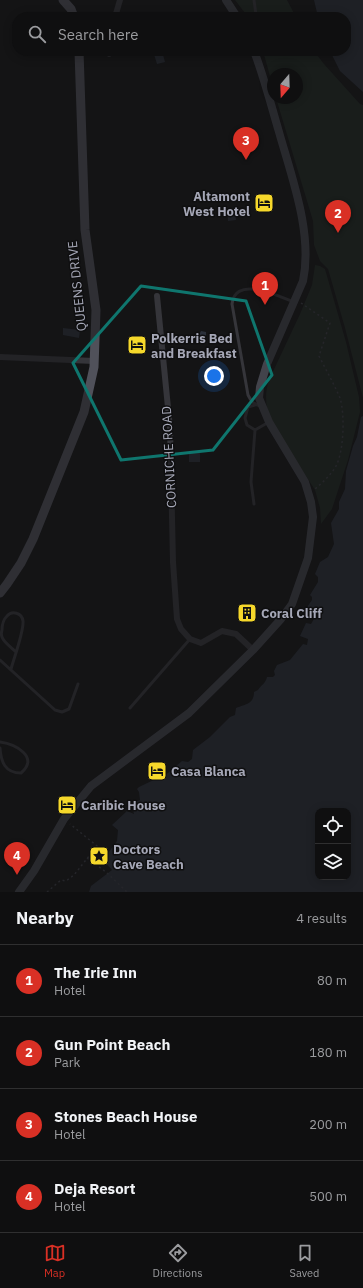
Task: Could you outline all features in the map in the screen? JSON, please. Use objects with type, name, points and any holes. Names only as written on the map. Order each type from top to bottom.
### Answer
[{"type":"main road","points":[[63,0],[72,12]]},
{"type":"main road","points":[[226,0],[234,12]]},
{"type":"main road","name":"QUEENS DRIVE","points":[[0,593],[21,563],[33,539],[84,412],[92,379],[96,310],[85,230],[79,56]]},
{"type":"main road","points":[[19,892],[34,871],[64,819],[91,786],[189,713],[281,620],[292,604],[308,558],[313,517],[309,494],[300,474],[259,405],[262,377],[303,281],[306,269],[306,251],[304,232],[288,161],[256,56]]},
{"type":"street","points":[[116,12],[120,0]]},
{"type":"street","name":"CORNICHE ROAD","points":[[157,296],[170,428],[173,562],[177,619],[181,629],[190,639]]},
{"type":"street","points":[[0,357],[94,361]]},
{"type":"street","points":[[190,639],[201,642],[222,631],[236,634],[253,650]]},
{"type":"lane","points":[[254,0],[256,12]]},
{"type":"lane","points":[[259,405],[251,401],[248,395],[232,298],[243,290],[256,289],[295,301]]},
{"type":"lane","points":[[255,430],[247,425],[245,418],[248,407],[259,405]]},
{"type":"lane","points":[[255,430],[269,422]]},
{"type":"lane","points":[[254,504],[250,482],[255,430]]},
{"type":"lane","points":[[11,669],[16,652],[23,621],[22,616],[18,613],[10,613],[4,619],[1,635],[16,652]]},
{"type":"lane","points":[[130,708],[190,639]]},
{"type":"lane","points":[[0,660],[55,710],[62,712],[69,709],[78,684]]},
{"type":"lane","points":[[0,742],[10,744],[23,751],[27,756],[28,763],[25,770],[21,773],[15,773],[4,767],[0,748]]},
{"type":"path","points":[[295,301],[302,303],[330,323],[319,356],[340,399],[342,413],[343,432],[339,459],[326,479],[309,494]]},
{"type":"path","points":[[47,892],[61,880],[66,881],[74,875],[97,846],[64,819]]},
{"type":"path","points":[[87,858],[106,872],[127,892]]},
{"type":"highlighted area","points":[[141,286],[246,301],[272,375],[213,450],[121,460],[73,363]]},
{"type":"shaded area","points":[[235,0],[287,0],[293,12],[244,12]]},
{"type":"shaded area","points":[[314,0],[363,0],[363,92],[340,71],[332,56],[351,56],[351,12],[317,12]]},
{"type":"shaded area","points":[[155,56],[163,56],[165,62],[157,64]]},
{"type":"shaded area","points":[[264,56],[318,56],[360,104],[363,105],[363,398],[328,269],[320,261],[314,245],[313,221],[278,104],[303,104],[303,68],[268,68]]},
{"type":"shaded area","points":[[235,208],[236,220],[228,221],[228,209]]},
{"type":"shaded area","points":[[315,265],[325,269],[346,342],[359,397],[360,412],[348,460],[332,509],[321,524],[320,508],[315,490],[270,421],[266,400],[266,391],[269,380],[312,285]]},
{"type":"shaded area","points":[[63,328],[80,330],[79,338],[63,335]]},
{"type":"shaded area","points":[[201,331],[206,332],[205,342],[200,341]]},
{"type":"shaded area","points":[[363,416],[363,892],[89,892],[91,886],[112,870],[103,860],[117,841],[118,830],[112,825],[127,811],[134,814],[128,803],[131,804],[140,800],[137,789],[168,773],[182,761],[188,762],[192,759],[193,750],[210,737],[230,717],[235,715],[236,708],[253,699],[254,692],[258,690],[266,681],[267,677],[273,677],[275,675],[274,671],[277,665],[290,660],[303,644],[307,645],[308,639],[300,636],[306,623],[311,624],[318,612],[305,610],[312,600],[310,595],[318,582],[318,577],[315,574],[320,562],[328,557],[334,544],[331,523],[339,509],[339,502],[345,489],[346,471],[357,437],[361,417]]},
{"type":"shaded area","points":[[189,451],[200,451],[200,462],[189,462]]},
{"type":"place","name":"Stones Beach House","points":[[246,160]]},
{"type":"place","name":"Altamont West Hotel","points":[[264,203]]},
{"type":"place","name":"Gun Point Beach","points":[[338,233]]},
{"type":"place","name":"The Irie Inn","points":[[265,305]]},
{"type":"place","name":"Polkerris Bed and Breakfast","points":[[137,345]]},
{"type":"place","name":"Coral Cliff","points":[[247,613]]},
{"type":"place","name":"Casa Blanca","points":[[157,771]]},
{"type":"place","name":"Caribic House","points":[[67,805]]},
{"type":"place","name":"Doctors Cave Beach","points":[[99,856]]},
{"type":"place","name":"Deja Resort","points":[[17,875]]}]
